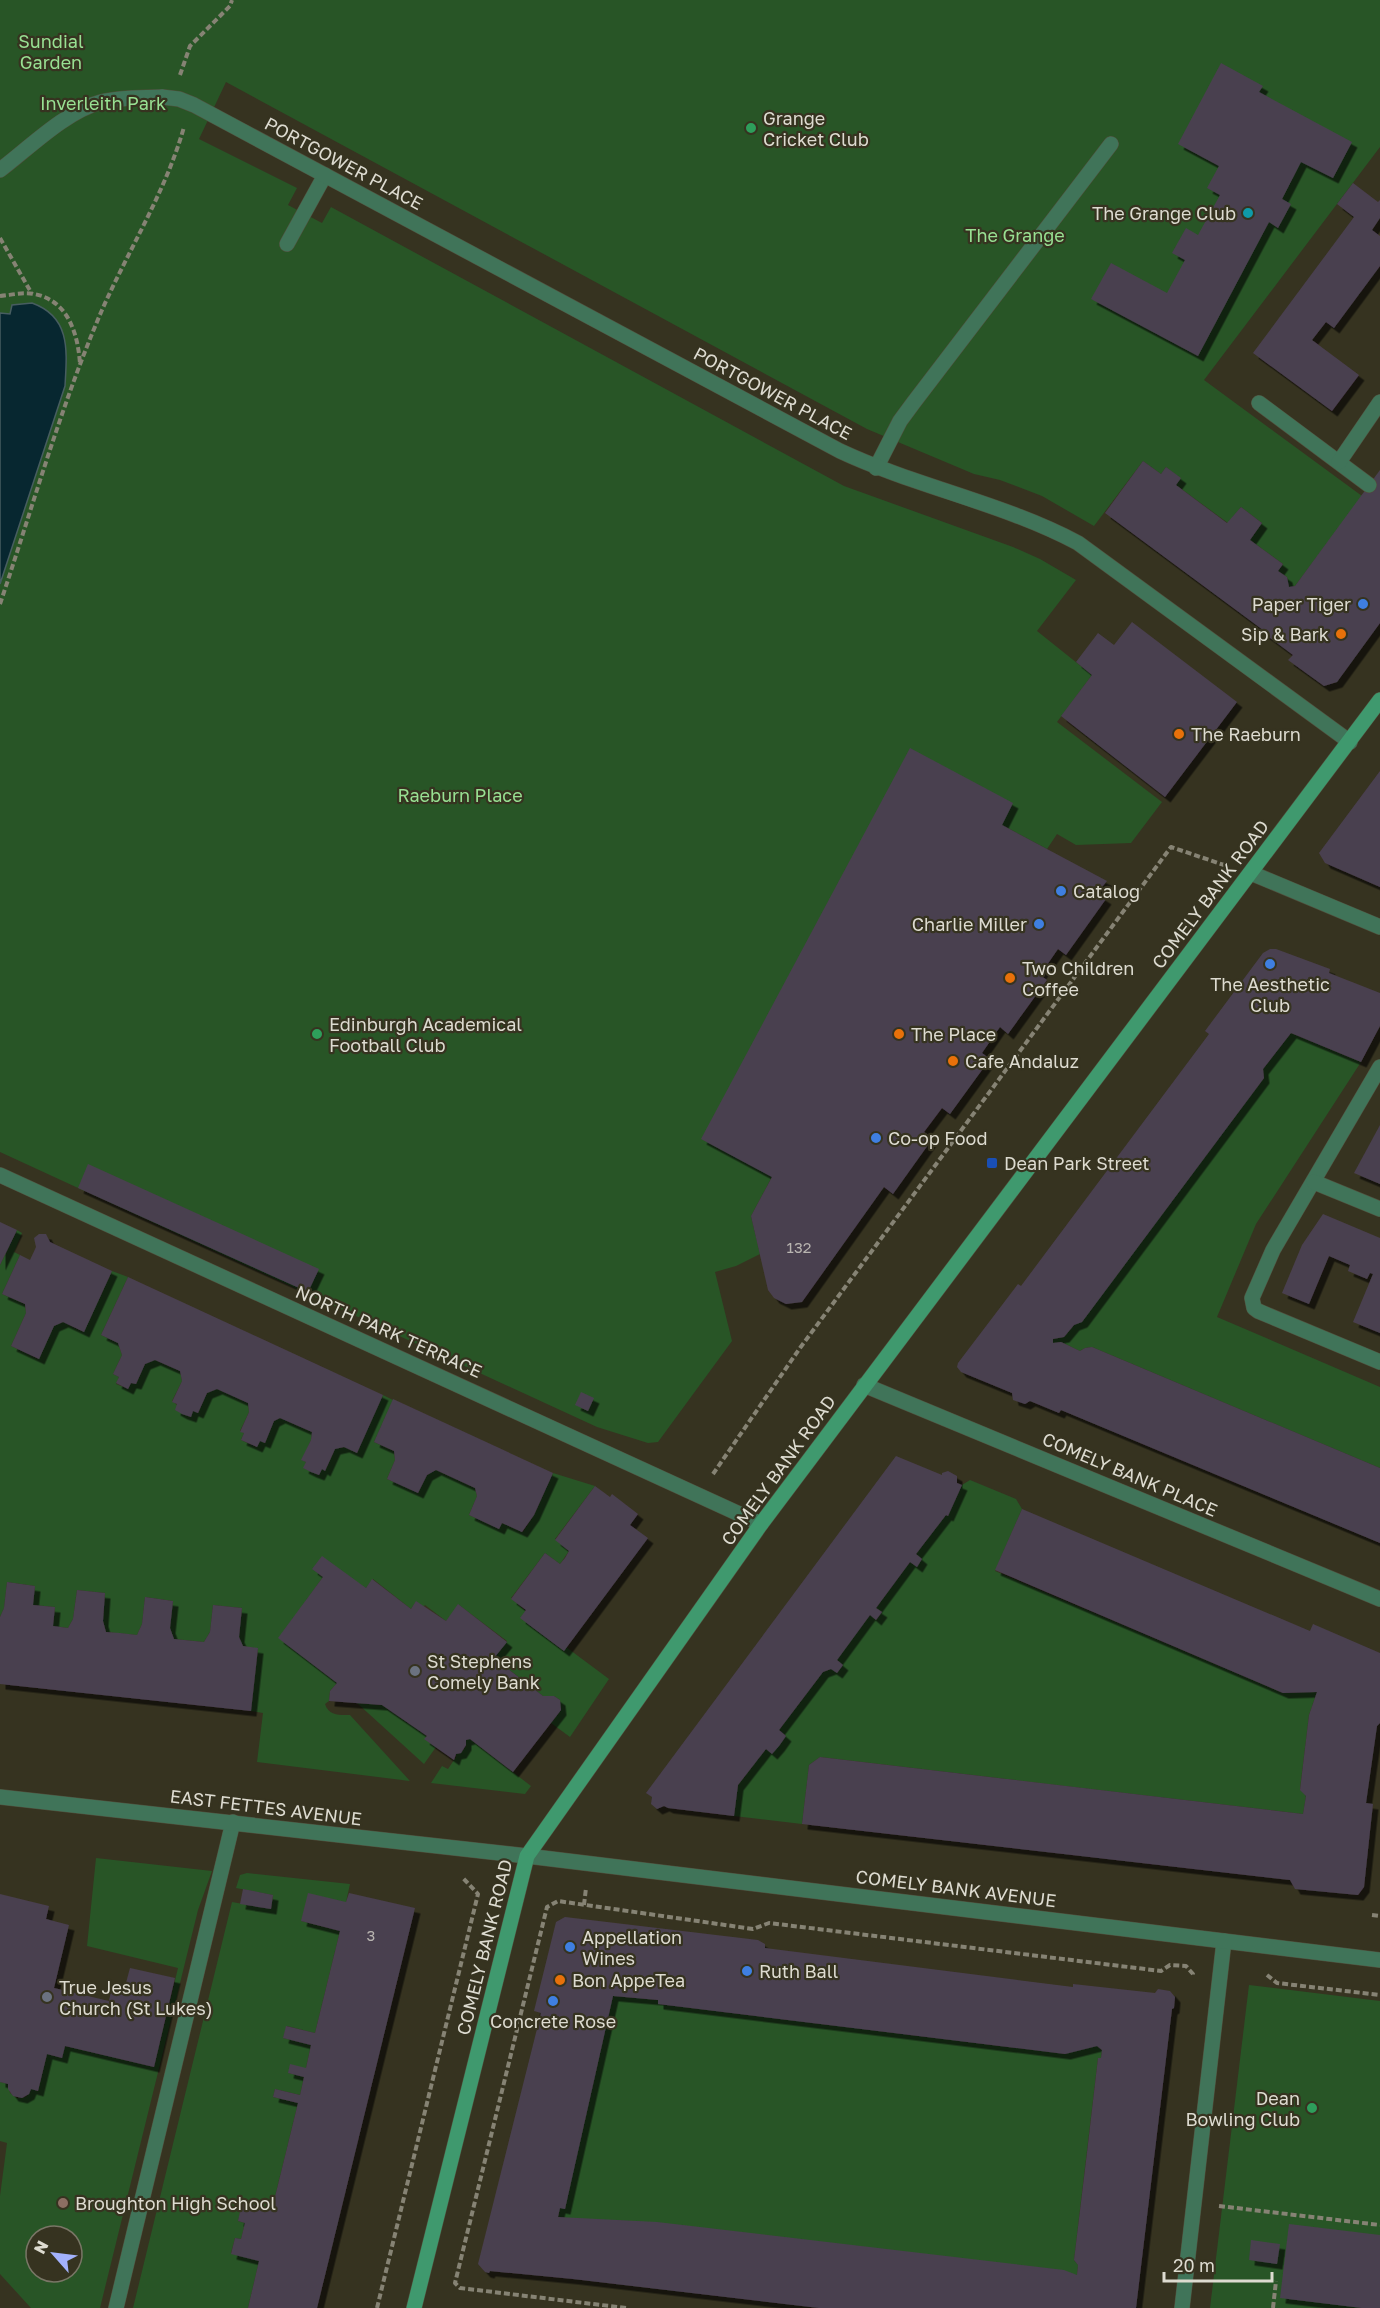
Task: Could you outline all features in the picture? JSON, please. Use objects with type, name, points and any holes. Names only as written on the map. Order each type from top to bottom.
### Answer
[{"type":"main road","points":[[1350,742],[1380,700]]},
{"type":"main road","name":"COMELY BANK ROAD","points":[[414,2308],[527,1856],[761,1524],[1350,742]]},
{"type":"street","name":"PORTGOWER PLACE","points":[[0,170],[76,112],[98,103],[117,99],[162,97],[179,99],[831,446],[876,468],[1036,523],[1078,543],[1350,742]]},
{"type":"street","points":[[876,468],[900,421],[1111,144]]},
{"type":"street","points":[[287,244],[325,175]]},
{"type":"street","points":[[1339,462],[1380,402]]},
{"type":"street","points":[[1259,403],[1369,485]]},
{"type":"street","points":[[1251,873],[1380,927]]},
{"type":"street","points":[[1380,1066],[1273,1250],[1251,1298],[1258,1311],[1380,1362]]},
{"type":"street","name":"NORTH PARK TERRACE","points":[[0,1176],[761,1524]]},
{"type":"street","points":[[1314,1182],[1380,1209]]},
{"type":"street","name":"COMELY BANK PLACE","points":[[864,1385],[1380,1599]]},
{"type":"street","name":"EAST FETTES AVENUE","points":[[0,1797],[527,1856]]},
{"type":"street","points":[[116,2308],[233,1822]]},
{"type":"street","name":"COMELY BANK AVENUE","points":[[527,1856],[1380,1960]]},
{"type":"street","points":[[1182,2308],[1224,1941]]},
{"type":"path","points":[[0,604],[80,365],[103,309],[171,168],[185,125],[179,99],[182,70],[190,46],[230,6],[232,0]]},
{"type":"path","points":[[0,238],[32,294]]},
{"type":"path","points":[[0,296],[32,294],[47,298],[60,308],[70,322],[78,341],[80,365]]},
{"type":"path","points":[[699,1494],[808,1339],[1171,847],[1251,873]]},
{"type":"path","points":[[377,2308],[478,1894],[463,1878]]},
{"type":"path","points":[[626,2308],[460,2288],[455,2283],[547,1907],[558,1901],[753,1929],[769,1923],[1161,1971],[1170,1965],[1186,1966],[1193,1974]]},
{"type":"path","points":[[1372,1915],[1380,1916]]},
{"type":"path","points":[[1259,1974],[1268,1975],[1277,1983],[1380,1995]]},
{"type":"path","points":[[1222,2207],[1380,2225]]},
{"type":"path","points":[[1273,2308],[1276,2281]]},
{"type":"green space","name":"Raeburn Place","points":[[0,0],[1380,0],[1380,147],[1204,380],[1362,496],[1295,586],[1289,587],[1287,577],[1278,571],[1283,564],[1250,540],[1262,523],[1241,507],[1228,523],[1176,485],[1180,478],[1166,467],[1161,474],[1143,461],[1094,526],[1042,496],[1000,480],[974,474],[867,429],[226,82],[199,139],[297,188],[288,205],[322,223],[331,207],[844,486],[1013,547],[1040,559],[1076,580],[1037,631],[1092,675],[1057,722],[1162,802],[1131,843],[1076,845],[1057,834],[1047,849],[970,808],[751,1216],[760,1254],[736,1266],[715,1272],[732,1341],[658,1442],[648,1443],[597,1427],[0,1152]]},
{"type":"green space","points":[[1291,1033],[1361,1062],[1256,1224],[1217,1317],[1380,1387],[1380,1468],[1092,1347],[1080,1351],[1061,1342],[1053,1343],[1053,1339],[1064,1337],[1074,1325],[1082,1321],[1264,1078],[1263,1069]]},
{"type":"green space","points":[[17,1230],[22,1233],[14,1252],[20,1255],[2,1294],[25,1304],[26,1313],[11,1346],[38,1359],[54,1326],[63,1322],[83,1332],[112,1271],[128,1277],[101,1335],[118,1343],[122,1355],[113,1374],[119,1377],[116,1384],[128,1389],[131,1383],[136,1384],[145,1364],[155,1360],[180,1371],[182,1381],[172,1401],[182,1411],[190,1417],[193,1411],[198,1413],[207,1393],[217,1389],[248,1403],[249,1412],[240,1431],[244,1433],[241,1440],[256,1447],[260,1441],[265,1443],[274,1421],[280,1418],[312,1432],[302,1460],[306,1462],[304,1468],[319,1475],[322,1469],[325,1471],[335,1449],[344,1447],[357,1453],[383,1395],[393,1400],[374,1442],[394,1451],[395,1460],[387,1479],[418,1493],[427,1475],[436,1470],[475,1488],[477,1496],[469,1515],[499,1529],[502,1523],[523,1532],[534,1515],[553,1473],[595,1486],[555,1539],[569,1551],[560,1564],[545,1553],[511,1598],[566,1647],[609,1679],[570,1737],[551,1723],[561,1710],[560,1700],[554,1696],[543,1696],[494,1658],[507,1641],[459,1605],[446,1621],[425,1605],[423,1607],[416,1602],[411,1609],[373,1579],[366,1588],[323,1577],[279,1638],[337,1683],[330,1691],[329,1701],[325,1704],[329,1711],[335,1714],[350,1715],[410,1781],[257,1762],[263,1713],[251,1711],[258,1649],[243,1646],[239,1637],[242,1608],[213,1605],[210,1632],[204,1642],[174,1639],[170,1628],[173,1601],[145,1597],[142,1624],[137,1635],[106,1632],[103,1621],[105,1593],[77,1590],[73,1619],[68,1628],[53,1626],[55,1607],[33,1605],[35,1586],[7,1582],[4,1608],[0,1617],[0,1265]]},
{"type":"green space","points":[[970,1480],[1016,1499],[1022,1509],[995,1571],[1283,1693],[1317,1692],[1309,1715],[1300,1789],[1306,1796],[1303,1814],[820,1757],[809,1765],[802,1824],[734,1816],[738,1785],[766,1749],[772,1754],[786,1736],[779,1730],[823,1672],[843,1665],[837,1660],[840,1654],[870,1615],[876,1620],[882,1612],[876,1608],[910,1562],[917,1566],[922,1559],[916,1554],[946,1515],[948,1516],[962,1485]]},
{"type":"green space","points":[[357,1703],[382,1705],[427,1736],[425,1739],[436,1747],[424,1764]]},
{"type":"green space","points":[[470,1739],[531,1786],[525,1794],[431,1783],[442,1766],[448,1769],[456,1754],[461,1753],[466,1746],[466,1740]]},
{"type":"green space","points":[[96,1858],[212,1871],[198,1910],[100,2308],[31,2308],[0,2274],[0,2196],[7,2143],[0,2141],[0,2082],[8,2084],[10,2093],[17,2098],[26,2097],[31,2089],[38,2091],[47,2054],[62,2058],[65,2046],[154,2067],[178,1968],[87,1946]]},
{"type":"green space","points":[[247,1873],[350,1884],[346,1902],[301,1921],[340,1931],[315,2033],[287,2026],[283,2038],[311,2045],[306,2068],[288,2073],[304,2077],[300,2095],[275,2089],[273,2097],[298,2103],[272,2209],[243,2202],[238,2221],[245,2223],[241,2239],[235,2238],[231,2253],[259,2261],[248,2308],[133,2308],[232,1902],[271,1909],[273,1895],[236,1888],[240,1875]]},
{"type":"green space","points":[[1249,1985],[1380,2001],[1380,2308],[1210,2308]]},
{"type":"green space","points":[[613,1996],[658,2000],[658,2004],[1065,2054],[1097,2046],[1102,2050],[1101,2058],[1098,2058],[1074,2260],[1078,2265],[1077,2275],[558,2217],[560,2208],[565,2208]]},
{"type":"water","points":[[32,303],[45,309],[60,326],[66,348],[65,386],[0,584],[0,313],[10,314],[12,305]]},
{"type":"building","name":"The Grange Club","points":[[1221,63],[1263,86],[1259,92],[1352,142],[1333,178],[1301,162],[1282,199],[1291,204],[1278,228],[1269,222],[1198,356],[1091,299],[1111,263],[1167,293],[1185,260],[1172,253],[1186,228],[1198,235],[1220,195],[1207,188],[1219,166],[1178,144]]},
{"type":"building","points":[[1353,183],[1378,202],[1380,200],[1380,218],[1372,230],[1380,236],[1380,266],[1334,328],[1326,322],[1312,340],[1359,375],[1332,411],[1253,353],[1354,217],[1337,204]]},
{"type":"building","points":[[1143,461],[1161,474],[1166,467],[1181,478],[1176,485],[1227,523],[1241,507],[1262,523],[1250,540],[1283,564],[1278,571],[1287,577],[1289,587],[1295,586],[1380,470],[1380,623],[1337,682],[1324,686],[1288,660],[1293,655],[1262,632],[1263,630],[1105,513]]},
{"type":"building","points":[[1132,622],[1237,702],[1165,797],[1061,716],[1092,675],[1076,662],[1098,633],[1114,645]]},
{"type":"building","points":[[910,748],[1013,803],[1002,825],[1107,881],[1097,893],[1106,899],[1066,955],[1058,949],[1040,975],[1047,980],[1008,1034],[1000,1027],[982,1053],[990,1059],[950,1114],[942,1108],[924,1132],[933,1138],[893,1194],[884,1187],[802,1302],[786,1304],[774,1298],[768,1290],[751,1216],[772,1177],[701,1139]]},
{"type":"building","points":[[1380,771],[1380,887],[1325,863],[1319,853]]},
{"type":"building","points":[[1276,949],[1330,969],[1329,973],[1380,993],[1380,1026],[1361,1062],[1291,1033],[1263,1069],[1264,1078],[1082,1322],[1074,1325],[1064,1337],[1053,1339],[1053,1343],[1061,1342],[1080,1351],[1092,1347],[1380,1468],[1380,1543],[1061,1410],[1059,1413],[1030,1401],[1025,1404],[1013,1400],[1012,1393],[961,1372],[957,1367],[1018,1284],[1021,1286],[1209,1034],[1205,1031],[1263,953]]},
{"type":"building","points":[[1380,1125],[1380,1184],[1354,1173]]},
{"type":"building","points":[[88,1164],[319,1269],[308,1292],[78,1188]]},
{"type":"building","points":[[1323,1214],[1380,1238],[1380,1333],[1353,1322],[1373,1274],[1370,1273],[1367,1279],[1348,1271],[1350,1265],[1329,1256],[1309,1304],[1282,1293],[1302,1245]]},
{"type":"building","points":[[0,1222],[17,1230],[0,1265]]},
{"type":"building","points":[[39,1234],[46,1234],[50,1242],[112,1271],[84,1332],[63,1322],[54,1326],[39,1359],[11,1346],[26,1313],[25,1304],[2,1294],[20,1255],[30,1260],[36,1247],[34,1238]]},
{"type":"building","points":[[128,1277],[383,1395],[357,1453],[344,1447],[335,1449],[325,1471],[322,1469],[319,1475],[311,1472],[303,1468],[306,1462],[301,1460],[311,1440],[312,1432],[280,1418],[274,1421],[265,1443],[260,1441],[257,1447],[241,1440],[244,1433],[240,1432],[249,1412],[248,1403],[217,1389],[207,1393],[198,1413],[193,1411],[191,1417],[182,1414],[175,1410],[177,1404],[172,1402],[182,1381],[180,1371],[155,1360],[145,1364],[136,1384],[131,1383],[128,1389],[116,1383],[119,1377],[113,1374],[122,1355],[118,1343],[101,1335]]},
{"type":"building","points":[[581,1392],[594,1398],[588,1411],[575,1405]]},
{"type":"building","points":[[393,1399],[553,1473],[534,1515],[522,1532],[502,1523],[499,1529],[469,1515],[477,1496],[475,1488],[436,1470],[427,1475],[418,1493],[387,1479],[395,1460],[394,1451],[374,1442]]},
{"type":"building","points":[[896,1456],[942,1475],[948,1471],[957,1476],[957,1483],[962,1485],[948,1516],[946,1515],[916,1554],[922,1559],[917,1567],[910,1562],[876,1608],[882,1612],[876,1620],[870,1615],[837,1660],[843,1665],[837,1673],[831,1669],[823,1672],[779,1730],[786,1736],[779,1746],[772,1754],[766,1749],[738,1785],[734,1816],[664,1806],[657,1809],[651,1804],[652,1797],[646,1793]]},
{"type":"building","points":[[595,1486],[610,1497],[612,1494],[638,1514],[630,1525],[648,1538],[564,1651],[520,1618],[526,1610],[511,1599],[545,1553],[560,1564],[565,1558],[569,1551],[555,1540]]},
{"type":"building","points":[[1022,1509],[1310,1631],[1313,1624],[1380,1653],[1380,1723],[1377,1726],[1366,1803],[1373,1804],[1364,1887],[1358,1895],[1295,1889],[1290,1880],[802,1824],[809,1765],[820,1757],[1303,1814],[1306,1796],[1300,1790],[1309,1715],[1317,1692],[1283,1693],[995,1570]]},
{"type":"building","name":"St Stephens Comely Bank","points":[[322,1556],[366,1588],[372,1579],[411,1609],[416,1601],[446,1621],[458,1604],[507,1642],[494,1658],[543,1696],[554,1696],[560,1700],[561,1710],[513,1772],[470,1739],[466,1740],[466,1745],[461,1753],[456,1754],[454,1760],[424,1739],[427,1736],[382,1705],[329,1701],[330,1691],[337,1683],[278,1638],[323,1577],[312,1569]]},
{"type":"building","points":[[7,1582],[35,1586],[33,1605],[55,1607],[53,1626],[68,1628],[73,1619],[77,1590],[105,1593],[103,1621],[106,1632],[137,1635],[142,1624],[145,1597],[173,1601],[170,1628],[174,1639],[204,1642],[210,1632],[213,1605],[242,1608],[239,1637],[243,1646],[258,1648],[251,1711],[0,1684],[0,1617],[4,1608]]},
{"type":"building","points":[[243,1889],[273,1895],[271,1909],[240,1904]]},
{"type":"building","points":[[308,1893],[346,1902],[349,1893],[415,1908],[317,2308],[248,2308],[259,2261],[231,2254],[235,2238],[241,2239],[245,2223],[238,2221],[242,2202],[272,2209],[298,2103],[273,2097],[275,2089],[300,2095],[304,2077],[288,2073],[290,2064],[306,2068],[311,2045],[283,2038],[286,2026],[315,2033],[340,1931],[301,1921]]},
{"type":"building","name":"True Jesus Church (St Lukes)","points":[[0,1894],[49,1906],[46,1919],[69,1925],[54,1988],[109,2001],[111,1991],[123,1994],[130,1968],[175,1978],[154,2067],[65,2046],[62,2058],[47,2054],[38,2091],[31,2089],[29,2094],[22,2098],[13,2096],[8,2089],[8,2084],[0,2082]]},
{"type":"building","points":[[565,1917],[758,1940],[765,1944],[765,1948],[1073,1987],[1073,1984],[1155,1993],[1158,1989],[1170,1991],[1175,1997],[1174,2008],[1172,2009],[1136,2308],[819,2308],[573,2279],[485,2272],[478,2264],[541,2013],[534,2011],[556,1922]],"holes":[[[613,1996],[658,2000],[658,2004],[1065,2054],[1097,2046],[1102,2050],[1101,2058],[1098,2058],[1074,2260],[1078,2265],[1077,2275],[1064,2270],[657,2222],[558,2217],[560,2208],[565,2209]]]},
{"type":"building","points":[[1289,2224],[1380,2235],[1380,2308],[1280,2298]]},
{"type":"building","points":[[1251,2240],[1280,2244],[1277,2264],[1249,2260]]},
{"type":"place","name":"Grange Cricket Club","points":[[751,128]]},
{"type":"place","name":"The Grange Club","points":[[1248,213]]},
{"type":"place","name":"Paper Tiger","points":[[1363,604]]},
{"type":"place","name":"Sip & Bark","points":[[1341,634]]},
{"type":"place","name":"The Raeburn","points":[[1179,734]]},
{"type":"place","name":"Catalog","points":[[1061,891]]},
{"type":"place","name":"Charlie Miller","points":[[1039,924]]},
{"type":"place","name":"The Aesthetic Club","points":[[1270,964]]},
{"type":"place","name":"Two Children Coffee","points":[[1010,978]]},
{"type":"place","name":"Edinburgh Academical Football Club","points":[[317,1034]]},
{"type":"place","name":"The Place","points":[[899,1034]]},
{"type":"place","name":"Cafe Andaluz","points":[[953,1061]]},
{"type":"place","name":"Co-op Food","points":[[876,1138]]},
{"type":"place","name":"Dean Park Street","points":[[992,1163]]},
{"type":"place","name":"St Stephens Comely Bank","points":[[415,1671]]},
{"type":"place","name":"Appellation Wines","points":[[570,1947]]},
{"type":"place","name":"Ruth Ball","points":[[747,1971]]},
{"type":"place","name":"Bon AppeTea","points":[[560,1980]]},
{"type":"place","name":"True Jesus Church (St Lukes)","points":[[47,1997]]},
{"type":"place","name":"Concrete Rose","points":[[553,2001]]},
{"type":"place","name":"Dean Bowling Club","points":[[1312,2108]]},
{"type":"place","name":"Broughton High School","points":[[63,2203]]},
{"type":"park label","name":"Sundial Garden","points":[[51,51]]},
{"type":"park label","name":"Inverleith Park","points":[[103,103]]},
{"type":"park label","name":"The Grange","points":[[1015,235]]}]
